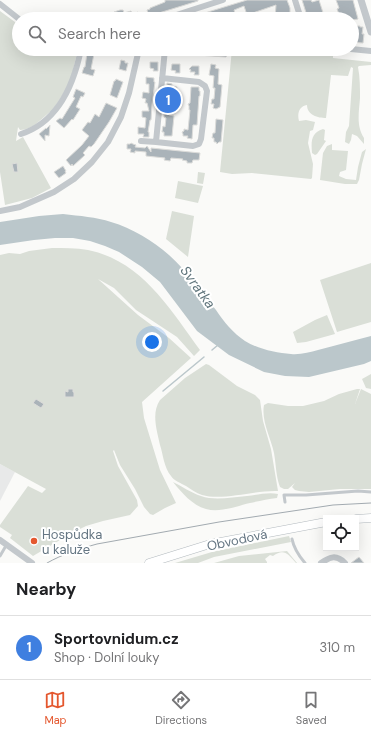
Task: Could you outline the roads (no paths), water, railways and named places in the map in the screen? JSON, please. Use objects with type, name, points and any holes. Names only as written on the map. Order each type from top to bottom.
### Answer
[{"type":"main road","points":[[359,519],[371,518]]},
{"type":"main road","name":"Obvodová","points":[[149,563],[210,544],[323,523]]},
{"type":"street","points":[[186,12],[223,0]]},
{"type":"street","points":[[295,0],[299,12]]},
{"type":"street","points":[[361,0],[371,32]]},
{"type":"street","points":[[0,4],[12,14]]},
{"type":"street","points":[[359,50],[371,51]]},
{"type":"street","points":[[21,134],[36,127],[51,115],[63,101],[71,84],[80,56]]},
{"type":"street","points":[[0,211],[20,208],[54,192],[74,179],[92,162],[108,142],[121,117],[129,93],[137,56]]},
{"type":"street","points":[[156,142],[164,56]]},
{"type":"street","points":[[141,141],[193,146],[199,144],[201,139],[206,91],[205,86],[199,82],[162,78]]},
{"type":"street","points":[[0,540],[30,562]]},
{"type":"street","points":[[321,563],[327,558],[334,557],[342,560],[344,563]]},
{"type":"lane","points":[[285,502],[284,495],[358,491],[371,492]]},
{"type":"lane","points":[[292,539],[294,548],[305,563]]},
{"type":"lane","points":[[0,556],[7,544]]},
{"type":"waterway","points":[[212,350],[218,345]]},
{"type":"waterway","points":[[163,391],[204,357]]},
{"type":"tram line","points":[[47,563],[71,552],[97,544],[219,522],[333,505],[371,503]]},
{"type":"place","name":"Sportovnidum.cz","points":[[168,100]]},
{"type":"place","name":"Hospůdka u kaluže","points":[[34,541]]},
{"type":"water label","name":"Svratka","points":[[198,287]]}]
